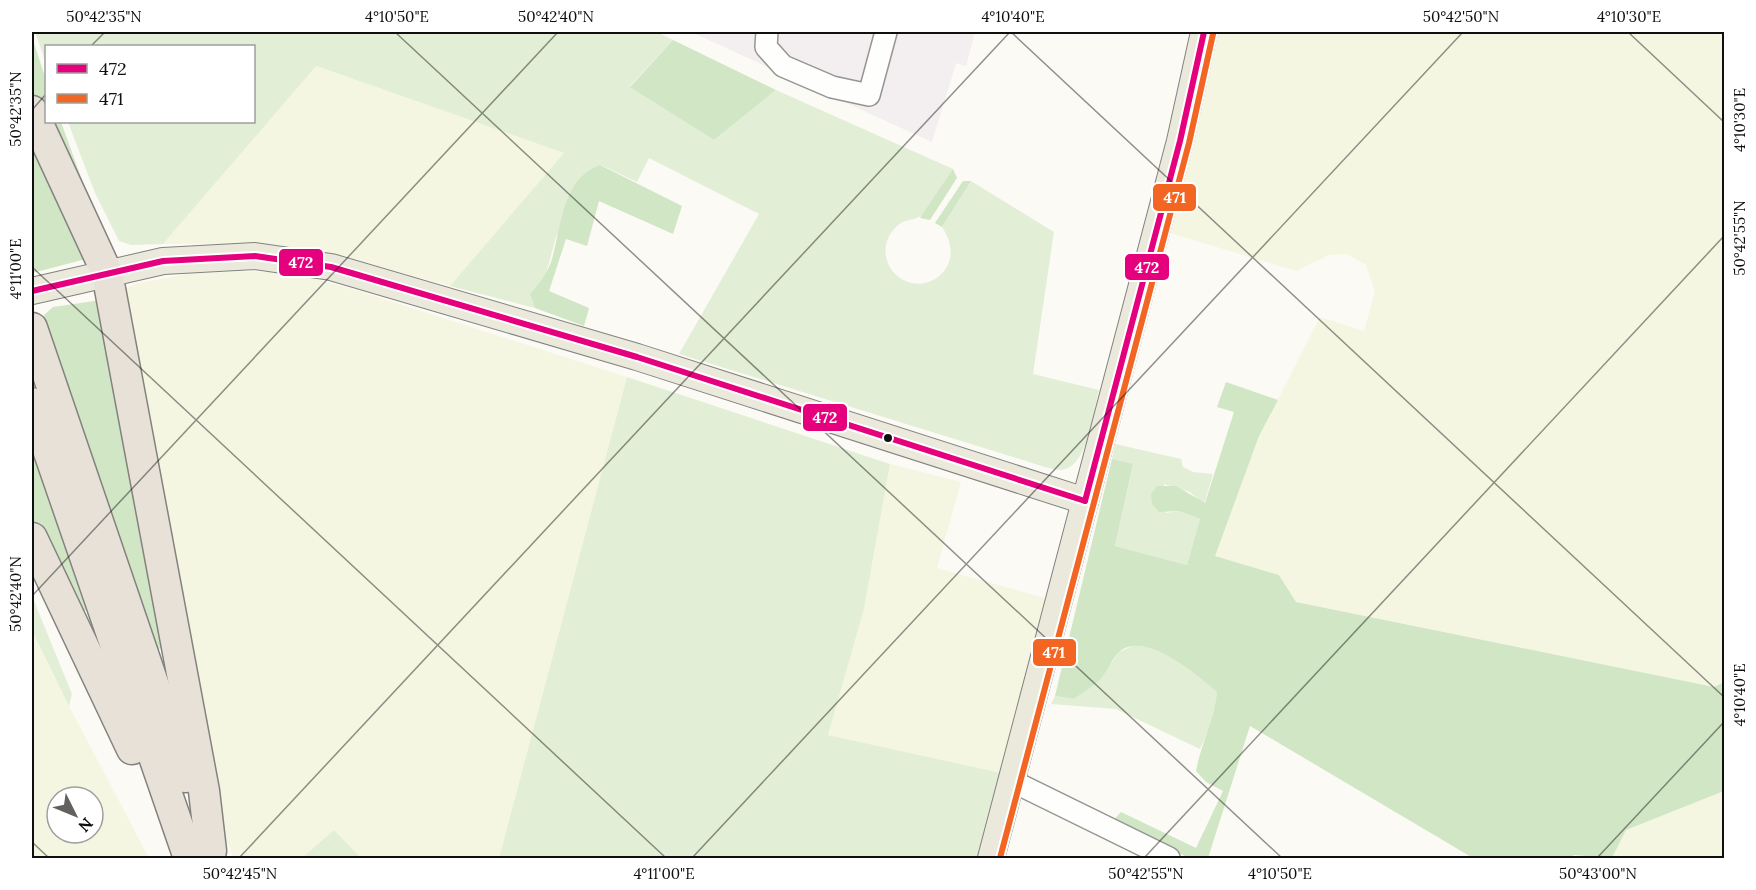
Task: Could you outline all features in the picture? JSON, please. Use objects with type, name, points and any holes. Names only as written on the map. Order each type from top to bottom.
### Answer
[{"type":"highway","points":[[32,111],[100,275],[204,791],[204,856]]},
{"type":"highway","points":[[32,328],[204,856]]},
{"type":"highway","points":[[32,402],[172,813]]},
{"type":"highway","points":[[32,538],[143,774],[204,856]]},
{"type":"main road","points":[[991,858],[1180,141],[1204,32]]},
{"type":"main road","points":[[32,291],[163,261],[255,256],[331,267],[637,357],[1085,501]]},
{"type":"street","points":[[767,32],[766,47],[783,66],[832,87],[868,95],[886,32]]},
{"type":"street","points":[[1012,780],[1169,858]]},
{"type":"shaded area","points":[[691,32],[975,32],[966,66],[956,63],[932,142]]},
{"type":"green space","points":[[35,32],[657,32],[673,40],[630,86],[714,140],[776,90],[953,169],[922,215],[901,223],[888,238],[886,255],[888,264],[899,278],[918,284],[929,282],[942,274],[951,255],[949,241],[942,227],[971,181],[1054,232],[1033,374],[1099,390],[1088,438],[1077,460],[1070,467],[1061,470],[1050,468],[679,354],[759,214],[649,158],[637,182],[601,165],[556,237],[546,274],[530,294],[535,308],[450,286],[564,153],[316,66],[163,244],[131,245],[119,241],[95,193],[68,123],[255,123],[255,45],[45,45],[45,60]]},
{"type":"green space","points":[[1217,32],[1724,32],[1724,682],[1714,687],[1296,602],[1279,575],[1214,556],[1259,436],[1320,317],[1364,331],[1375,291],[1366,265],[1347,254],[1329,255],[1296,271],[1170,233]]},
{"type":"green space","points":[[32,37],[45,77],[45,123],[61,123],[99,227],[93,231],[32,94]]},
{"type":"green space","points":[[673,40],[776,90],[714,140],[630,87]]},
{"type":"green space","points":[[315,66],[565,153],[450,286],[364,263],[300,250],[248,244],[163,244]]},
{"type":"green space","points":[[32,131],[90,258],[32,273]]},
{"type":"green space","points":[[600,165],[682,206],[673,234],[599,201],[587,246],[566,239],[549,291],[589,308],[584,326],[535,308],[530,294],[543,278],[550,264],[571,192],[587,172]]},
{"type":"green space","points":[[953,169],[957,178],[930,220],[920,218]]},
{"type":"green space","points":[[963,181],[971,181],[942,227],[935,223]]},
{"type":"green space","points":[[241,271],[293,273],[350,288],[627,377],[499,858],[361,858],[334,830],[302,858],[233,858],[224,834],[124,289],[138,283],[187,274]]},
{"type":"green space","points":[[101,300],[167,646],[156,650],[47,332],[44,315],[53,307]]},
{"type":"green space","points":[[627,377],[890,464],[864,609],[828,735],[1001,773],[978,858],[499,858]]},
{"type":"green space","points":[[1226,382],[1278,400],[1259,436],[1215,556],[1279,575],[1296,602],[1714,687],[1724,682],[1724,791],[1626,830],[1612,858],[1574,855],[1572,858],[1473,858],[1250,726],[1208,858],[1189,858],[1113,821],[1121,812],[1196,848],[1223,791],[1206,782],[1196,771],[1214,712],[1217,692],[1197,675],[1169,657],[1141,646],[1129,647],[1118,653],[1100,680],[1074,699],[1055,696],[1112,459],[1133,464],[1115,546],[1187,565],[1200,519],[1179,511],[1159,512],[1152,504],[1151,494],[1157,486],[1176,486],[1205,503],[1234,412],[1217,407]]},
{"type":"green space","points":[[1115,444],[1181,459],[1183,467],[1193,472],[1213,474],[1204,504],[1190,492],[1164,484],[1166,513],[1179,511],[1200,519],[1187,565],[1115,546],[1133,465],[1112,459]]},
{"type":"green space","points":[[32,451],[86,610],[77,614],[32,517]]},
{"type":"green space","points":[[890,464],[961,482],[937,568],[1045,598],[1001,773],[828,735],[864,609]]},
{"type":"green space","points":[[32,596],[72,694],[69,706],[32,631]]},
{"type":"green space","points":[[32,631],[69,706],[149,858],[32,858]]},
{"type":"green space","points":[[1135,645],[1168,656],[1189,669],[1217,692],[1216,714],[1200,749],[1116,709],[1051,704],[1055,696],[1074,699],[1100,680],[1119,652]]},
{"type":"green space","points":[[1724,791],[1724,858],[1612,858],[1626,830]]},
{"type":"green space","points":[[334,830],[361,858],[302,858]]},
{"type":"transit line","name":"472","points":[[1085,501],[1180,141],[1204,32]]},
{"type":"transit line","name":"471","points":[[1000,858],[1189,143],[1213,34]]},
{"type":"transit line","name":"472","points":[[32,291],[163,261],[255,256],[331,267],[637,357],[1085,501]]}]
